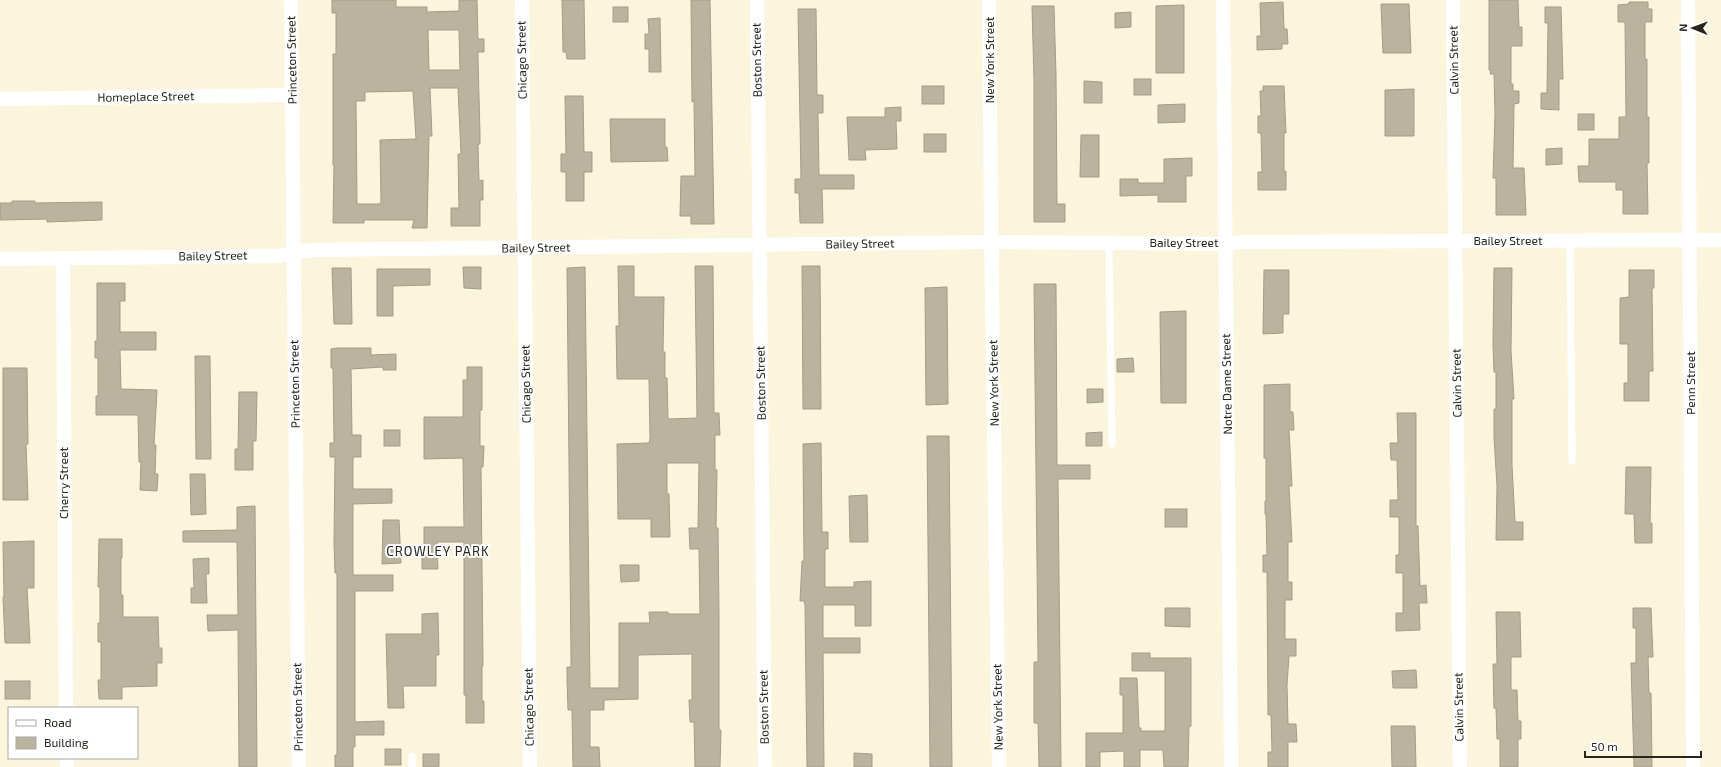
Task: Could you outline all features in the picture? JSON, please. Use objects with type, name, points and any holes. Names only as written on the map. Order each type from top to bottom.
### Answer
[{"type":"street","name":"Princeton Street","points":[[291,0],[299,767]]},
{"type":"street","name":"Chicago Street","points":[[522,0],[530,767]]},
{"type":"street","name":"Boston Street","points":[[757,0],[765,767]]},
{"type":"street","name":"New York Street","points":[[989,0],[999,767]]},
{"type":"street","name":"Notre Dame Street","points":[[1223,0],[1231,767]]},
{"type":"street","name":"Calvin Street","points":[[1453,0],[1460,767]]},
{"type":"street","name":"Penn Street","points":[[1688,0],[1693,767]]},
{"type":"street","name":"Homeplace Street","points":[[0,99],[292,95]]},
{"type":"street","name":"Bailey Street","points":[[0,259],[277,256],[312,250],[992,242],[1226,244],[1243,242],[1721,240]]},
{"type":"street","name":"Cherry Street","points":[[63,258],[66,707]]},
{"type":"lane","points":[[1570,241],[1572,461]]},
{"type":"lane","points":[[1109,243],[1112,444]]},
{"type":"lane","points":[[412,756],[412,767]]},
{"type":"building","points":[[332,0],[396,0],[396,7],[427,7],[427,12],[459,11],[459,0],[477,0],[478,39],[484,39],[484,52],[478,52],[480,134],[480,144],[478,144],[479,181],[483,180],[483,200],[480,200],[480,226],[451,226],[451,208],[459,208],[458,154],[461,154],[458,88],[430,88],[432,136],[429,136],[427,228],[412,228],[414,220],[364,220],[364,223],[333,223],[333,54],[336,54],[336,13],[332,13]],"holes":[[[428,30],[459,30],[460,70],[429,70]],[[413,91],[416,139],[380,140],[381,202],[380,204],[357,204],[356,101],[365,101],[365,92]]]},
{"type":"building","points":[[562,0],[584,0],[585,59],[567,59],[566,52],[563,52]]},
{"type":"building","points":[[691,0],[710,0],[714,224],[691,224],[691,216],[680,216],[681,176],[695,176],[694,101],[692,102]]},
{"type":"building","points":[[1489,0],[1518,0],[1519,27],[1522,27],[1522,46],[1511,46],[1511,84],[1513,84],[1513,91],[1519,91],[1519,103],[1514,104],[1513,168],[1524,168],[1526,215],[1496,215],[1496,178],[1493,178],[1495,114],[1494,74],[1490,74],[1491,70],[1489,70]]},
{"type":"building","points":[[1283,2],[1284,29],[1287,29],[1288,44],[1282,44],[1282,49],[1257,50],[1257,36],[1261,36],[1260,3]]},
{"type":"building","points":[[1629,2],[1648,2],[1648,9],[1652,9],[1652,22],[1645,22],[1645,59],[1647,59],[1647,117],[1649,117],[1649,163],[1647,163],[1648,214],[1623,214],[1623,190],[1616,190],[1616,182],[1579,182],[1578,166],[1589,166],[1589,139],[1619,139],[1619,117],[1626,117],[1625,22],[1618,22],[1618,5],[1629,4]]},
{"type":"building","points":[[1381,4],[1409,4],[1411,53],[1383,53]]},
{"type":"building","points":[[1184,5],[1184,73],[1156,73],[1156,6]]},
{"type":"building","points":[[1032,6],[1054,6],[1057,204],[1065,204],[1065,222],[1034,222],[1034,81]]},
{"type":"building","points":[[613,7],[628,7],[628,22],[613,22]]},
{"type":"building","points":[[1545,7],[1561,7],[1563,79],[1559,79],[1559,110],[1541,109],[1541,93],[1547,93],[1548,23],[1545,23]]},
{"type":"building","points":[[798,9],[816,9],[817,95],[823,95],[823,113],[818,113],[819,175],[854,175],[854,189],[822,189],[823,223],[800,223],[799,193],[795,193],[795,179],[801,179]]},
{"type":"building","points":[[1131,12],[1131,27],[1115,28],[1115,13]]},
{"type":"building","points":[[660,18],[661,72],[649,72],[649,49],[645,49],[645,34],[649,34],[648,19]]},
{"type":"building","points":[[1134,79],[1151,79],[1151,95],[1134,95]]},
{"type":"building","points":[[1084,81],[1102,82],[1102,103],[1084,103]]},
{"type":"building","points":[[922,86],[944,86],[944,104],[922,104]]},
{"type":"building","points":[[1263,86],[1284,86],[1286,133],[1284,133],[1284,172],[1286,171],[1286,190],[1258,190],[1258,172],[1262,172],[1261,133],[1258,133],[1258,116],[1261,116],[1260,91],[1263,91]]},
{"type":"building","points":[[1414,89],[1414,136],[1385,136],[1385,90]]},
{"type":"building","points":[[565,96],[583,96],[584,152],[592,152],[592,172],[584,172],[584,201],[566,201],[566,172],[561,172],[561,154],[566,154]]},
{"type":"building","points":[[1185,104],[1185,122],[1158,123],[1158,105]]},
{"type":"building","points":[[901,107],[901,121],[896,121],[897,149],[865,150],[866,160],[849,160],[847,117],[885,117],[885,108]]},
{"type":"building","points":[[1578,114],[1594,114],[1594,130],[1578,130]]},
{"type":"building","points":[[610,119],[665,119],[665,147],[667,147],[668,161],[611,162]]},
{"type":"building","points":[[924,134],[946,134],[946,152],[924,152]]},
{"type":"building","points":[[1081,135],[1099,135],[1099,177],[1080,177]]},
{"type":"building","points":[[1562,148],[1562,164],[1546,165],[1546,149]]},
{"type":"building","points":[[1192,158],[1192,176],[1186,176],[1186,202],[1158,202],[1158,195],[1120,196],[1120,179],[1138,179],[1138,183],[1164,183],[1164,159]]},
{"type":"building","points":[[12,201],[35,201],[35,203],[102,202],[102,220],[47,222],[47,219],[0,220],[0,203],[12,203]]},
{"type":"building","points":[[618,266],[634,266],[634,297],[664,297],[663,352],[665,352],[665,378],[667,378],[668,419],[697,418],[695,266],[713,266],[714,413],[719,413],[720,435],[715,435],[715,470],[717,470],[716,528],[718,528],[719,730],[721,730],[720,767],[695,767],[694,722],[690,722],[689,700],[692,700],[692,654],[638,655],[638,699],[604,700],[604,710],[590,710],[590,747],[599,747],[600,767],[573,767],[572,710],[568,710],[567,680],[567,667],[571,667],[571,658],[567,268],[585,267],[590,688],[619,688],[619,623],[650,623],[649,612],[668,612],[668,614],[700,614],[699,549],[690,549],[689,528],[698,528],[699,463],[667,463],[667,494],[669,494],[670,537],[651,537],[651,519],[618,519],[617,444],[649,443],[650,438],[649,379],[617,379],[616,326],[619,326]]},
{"type":"building","points":[[802,266],[820,266],[821,409],[803,409]]},
{"type":"building","points":[[463,267],[481,267],[481,289],[464,288]]},
{"type":"building","points":[[332,268],[351,268],[352,324],[334,324]]},
{"type":"building","points":[[1494,268],[1512,268],[1511,351],[1514,399],[1512,399],[1512,465],[1515,522],[1523,522],[1523,540],[1496,540],[1497,486],[1494,409],[1496,409],[1496,372],[1494,372],[1493,344]]},
{"type":"building","points":[[377,269],[430,269],[430,285],[393,286],[393,316],[377,316]]},
{"type":"building","points":[[1264,270],[1289,270],[1289,314],[1283,314],[1283,333],[1263,334]]},
{"type":"building","points":[[1629,270],[1654,270],[1654,288],[1652,288],[1653,371],[1649,371],[1649,401],[1624,401],[1624,383],[1628,383],[1628,344],[1620,344],[1620,298],[1629,297]]},
{"type":"building","points":[[97,283],[125,283],[125,301],[120,301],[120,332],[156,332],[156,350],[120,350],[121,389],[157,390],[154,445],[156,445],[155,474],[158,474],[157,491],[140,490],[141,462],[139,462],[138,415],[96,415],[96,396],[98,396],[98,358],[95,358],[95,341],[97,341]]},
{"type":"building","points":[[1034,284],[1056,284],[1057,465],[1090,465],[1090,479],[1058,479],[1061,767],[1039,767],[1038,723],[1034,723],[1034,662],[1038,662],[1038,656]]},
{"type":"building","points":[[947,287],[948,404],[926,405],[925,288]]},
{"type":"building","points":[[1186,311],[1186,403],[1161,403],[1160,312]]},
{"type":"building","points":[[371,348],[371,355],[396,354],[396,370],[383,370],[383,367],[351,369],[352,435],[361,435],[361,457],[353,457],[353,489],[392,489],[392,503],[353,504],[353,575],[393,575],[393,591],[355,591],[355,722],[384,721],[384,735],[355,735],[355,747],[353,747],[353,767],[335,767],[335,755],[337,755],[337,573],[335,573],[334,543],[335,457],[330,457],[330,443],[334,443],[333,368],[331,368],[331,349]]},
{"type":"building","points":[[195,356],[210,356],[211,459],[196,459]]},
{"type":"building","points":[[1133,358],[1134,372],[1117,372],[1117,359]]},
{"type":"building","points":[[467,367],[482,367],[480,446],[484,446],[483,467],[481,467],[482,701],[484,701],[484,723],[466,723],[466,695],[464,695],[464,542],[437,542],[438,569],[422,569],[422,555],[424,555],[424,527],[464,527],[463,458],[424,459],[424,417],[463,417],[463,380],[467,380]]},
{"type":"building","points":[[3,368],[27,368],[28,444],[26,444],[28,500],[3,500]]},
{"type":"building","points":[[1290,384],[1290,412],[1293,412],[1294,430],[1289,430],[1292,486],[1289,486],[1292,542],[1288,542],[1288,582],[1292,582],[1292,600],[1285,600],[1285,639],[1296,639],[1296,656],[1289,656],[1287,685],[1288,724],[1296,724],[1297,742],[1288,742],[1288,767],[1268,767],[1268,752],[1272,752],[1271,715],[1268,715],[1267,572],[1263,572],[1263,555],[1267,555],[1265,514],[1266,458],[1264,458],[1264,385]]},
{"type":"building","points":[[1087,389],[1103,389],[1103,402],[1087,403]]},
{"type":"building","points":[[239,392],[257,392],[256,441],[253,441],[253,470],[235,470],[235,449],[238,449]]},
{"type":"building","points":[[1397,413],[1416,413],[1416,526],[1418,526],[1420,586],[1426,585],[1427,603],[1419,603],[1420,630],[1396,631],[1396,613],[1403,613],[1403,573],[1396,573],[1396,555],[1399,555],[1399,517],[1390,517],[1390,500],[1398,500],[1397,460],[1391,460],[1390,443],[1398,443]]},
{"type":"building","points":[[384,430],[400,430],[400,446],[384,446]]},
{"type":"building","points":[[1102,432],[1102,446],[1086,446],[1086,433]]},
{"type":"building","points":[[927,436],[949,436],[952,767],[930,767]]},
{"type":"building","points":[[821,443],[822,532],[828,532],[828,549],[825,549],[825,587],[854,587],[854,582],[871,581],[871,626],[855,626],[855,605],[823,605],[823,638],[860,638],[860,653],[823,653],[824,767],[807,767],[805,605],[804,601],[800,601],[802,561],[804,561],[803,444]]},
{"type":"building","points":[[1626,467],[1651,467],[1650,523],[1652,523],[1652,543],[1635,543],[1634,514],[1625,514]]},
{"type":"building","points":[[190,474],[205,474],[206,514],[191,515]]},
{"type":"building","points":[[867,495],[868,542],[850,542],[849,496]]},
{"type":"building","points":[[255,506],[257,767],[239,767],[238,630],[208,631],[207,615],[238,615],[237,542],[183,542],[183,531],[237,530],[237,507]]},
{"type":"building","points":[[1165,509],[1187,509],[1187,527],[1165,527]]},
{"type":"building","points":[[383,520],[399,520],[401,563],[382,564]]},
{"type":"building","points":[[99,539],[122,539],[121,595],[123,595],[123,617],[158,617],[159,648],[162,648],[162,663],[157,663],[157,686],[122,687],[122,699],[99,699],[98,680],[101,680],[101,642],[98,642],[98,623],[100,623],[100,587],[98,587]]},
{"type":"building","points":[[34,541],[34,588],[27,588],[30,643],[5,643],[3,542]]},
{"type":"building","points":[[209,558],[209,574],[206,574],[207,603],[191,603],[191,588],[194,588],[193,559]]},
{"type":"building","points":[[620,565],[639,565],[639,581],[621,582]]},
{"type":"building","points":[[1165,608],[1190,608],[1190,627],[1165,626]]},
{"type":"building","points":[[1633,608],[1651,608],[1653,657],[1648,657],[1649,693],[1651,693],[1652,767],[1634,767],[1631,663],[1636,663],[1636,628],[1633,628]]},
{"type":"building","points":[[1496,612],[1520,612],[1521,657],[1511,657],[1511,690],[1517,690],[1518,721],[1521,721],[1521,739],[1518,739],[1518,767],[1500,767],[1500,739],[1497,739],[1496,708],[1494,708],[1493,664],[1497,664]]},
{"type":"building","points":[[438,613],[439,655],[436,655],[436,686],[403,686],[404,708],[388,708],[386,634],[422,634],[422,614]]},
{"type":"building","points":[[1132,653],[1150,653],[1150,658],[1191,658],[1191,726],[1189,726],[1188,767],[1164,767],[1163,750],[1140,750],[1140,767],[1124,767],[1124,751],[1100,752],[1100,767],[1086,767],[1086,733],[1123,733],[1123,695],[1120,695],[1120,678],[1137,678],[1139,728],[1141,728],[1141,731],[1165,731],[1165,671],[1132,671]]},
{"type":"building","points":[[1416,670],[1417,688],[1393,688],[1392,671]]},
{"type":"building","points":[[5,681],[30,681],[30,699],[5,699]]},
{"type":"building","points":[[1391,726],[1415,726],[1416,767],[1392,767]]},
{"type":"building","points":[[385,749],[401,749],[401,765],[385,765]]},
{"type":"building","points":[[854,753],[872,754],[872,767],[854,767]]},
{"type":"building","points":[[423,754],[439,754],[439,767],[423,767]]},
{"type":"district","name":"CROWLEY PARK","points":[[438,551]]}]
